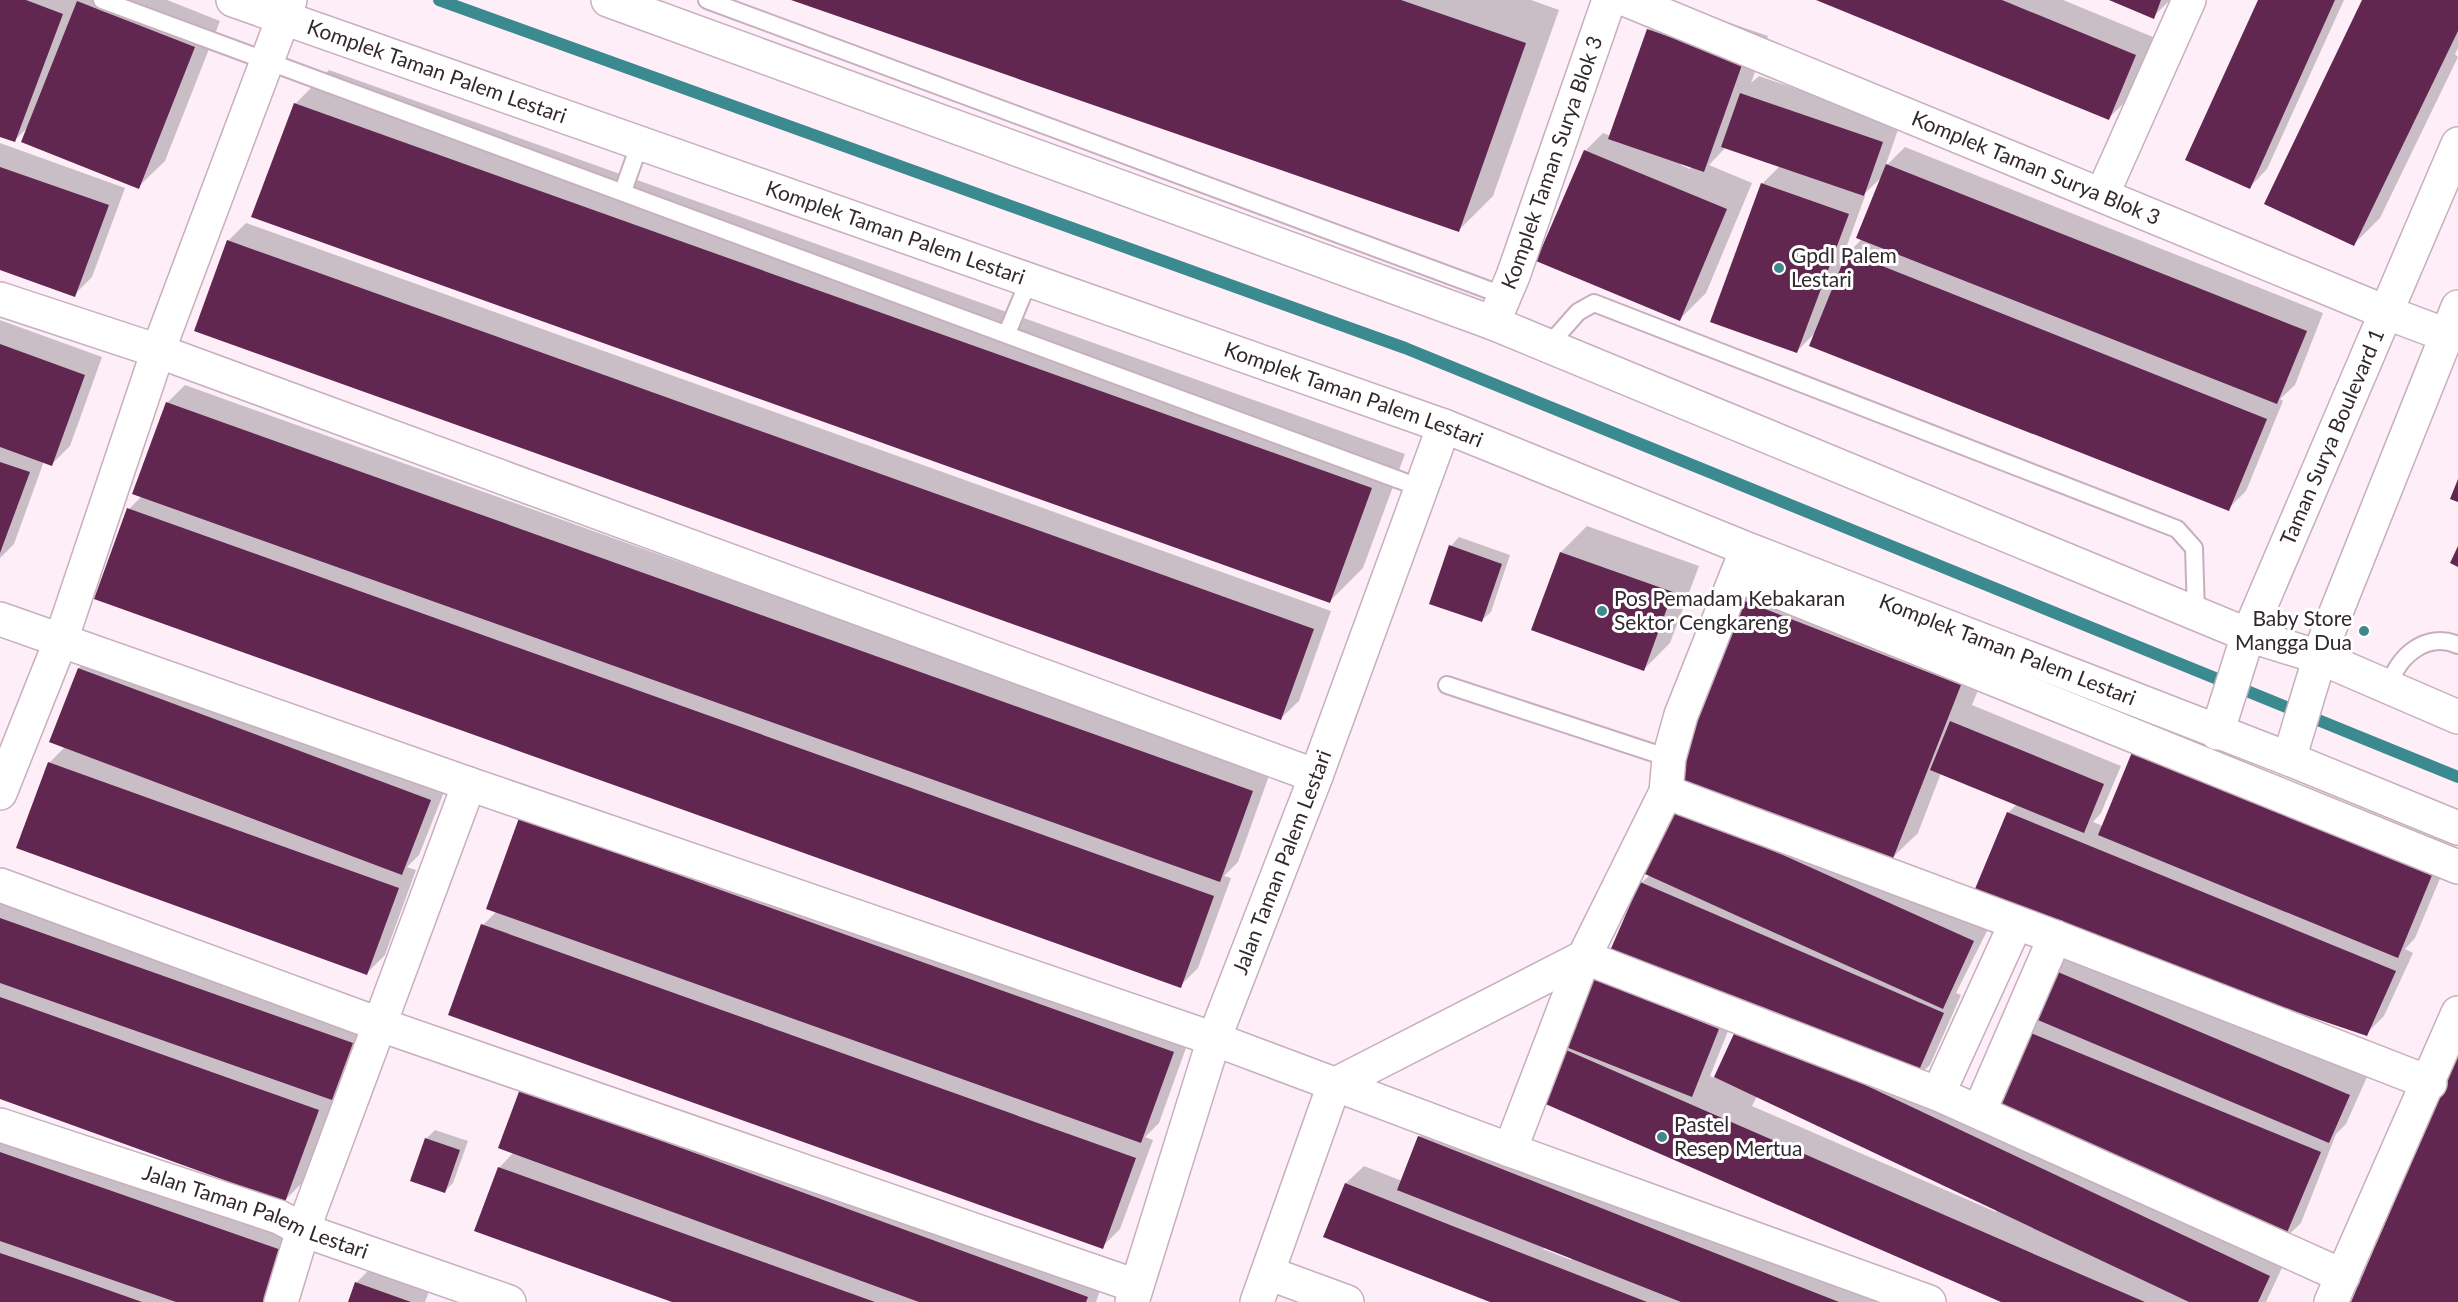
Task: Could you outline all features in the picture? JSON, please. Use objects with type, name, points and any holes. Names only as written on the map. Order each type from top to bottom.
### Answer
[{"type":"street","name":"Komplek Taman Palem Lestari","points":[[233,0],[287,9],[640,142],[1444,426],[1742,562],[2292,748],[2458,828]]},
{"type":"street","points":[[608,0],[1198,199],[1499,309],[1547,347],[2196,614],[2244,646],[2315,670],[2389,688],[2458,717]]},
{"type":"street","name":"Komplek Taman Surya Blok 3","points":[[1499,309],[1609,0]]},
{"type":"street","name":"Komplek Taman Surya Blok 3","points":[[1628,0],[2385,312],[2452,321]]},
{"type":"street","points":[[2102,195],[2189,0]]},
{"type":"street","points":[[0,793],[61,640],[158,351],[287,9]]},
{"type":"street","name":"Taman Surya Boulevard 1","points":[[2220,725],[2244,646],[2458,144]]},
{"type":"street","points":[[0,299],[158,351],[1316,777]]},
{"type":"street","points":[[2280,793],[2315,670],[2452,321]]},
{"type":"street","name":"Jalan Taman Palem Lestari","points":[[1134,1294],[1214,1039],[1316,777],[1444,426]]},
{"type":"street","points":[[1510,1150],[1584,957],[1666,792],[1669,758],[1681,715],[1742,562],[2458,867]]},
{"type":"street","points":[[0,619],[469,784],[1214,1039],[1334,1086],[1929,1302]]},
{"type":"street","points":[[281,1302],[303,1230],[469,784]]},
{"type":"street","points":[[1666,792],[2016,922],[2430,1083]]},
{"type":"street","points":[[0,885],[381,1025],[1134,1294]]},
{"type":"street","points":[[1938,1094],[2016,922]]},
{"type":"street","points":[[1979,1112],[2055,937]]},
{"type":"street","points":[[1347,1302],[1262,1288],[1334,1086],[1584,957],[1979,1112],[2337,1289],[2430,1083],[2458,1013]]},
{"type":"street","name":"Jalan Taman Palem Lestari","points":[[0,1125],[279,1217],[303,1230],[509,1302]]},
{"type":"lane","points":[[102,0],[1421,488]]},
{"type":"lane","points":[[707,0],[1198,199]]},
{"type":"lane","points":[[623,191],[640,142]]},
{"type":"lane","points":[[1007,333],[1029,280]]},
{"type":"lane","points":[[1547,347],[1578,312],[1594,303],[2177,529],[2194,548],[2196,614]]},
{"type":"lane","points":[[2389,688],[2392,674],[2413,648],[2446,640],[2458,645]]},
{"type":"lane","points":[[1447,685],[1669,758]]},
{"type":"building","points":[[0,0],[26,0],[63,14],[15,142],[0,137]]},
{"type":"building","points":[[791,0],[1401,0],[1526,43],[1459,232]]},
{"type":"building","points":[[1816,0],[2002,0],[2136,55],[2109,120]]},
{"type":"building","points":[[2109,0],[2161,0],[2154,19]]},
{"type":"building","points":[[2258,0],[2335,0],[2250,189],[2185,160]]},
{"type":"building","points":[[2362,0],[2458,0],[2458,31],[2354,246],[2264,204]]},
{"type":"building","points":[[77,1],[195,47],[139,189],[21,142]]},
{"type":"building","points":[[1647,29],[1743,62],[1704,172],[1608,139]]},
{"type":"building","points":[[1740,93],[1883,142],[1864,196],[1721,147]]},
{"type":"building","points":[[294,103],[1372,488],[1330,603],[251,217]]},
{"type":"building","points":[[1584,150],[1727,209],[1680,321],[1536,261]]},
{"type":"building","points":[[1886,164],[2307,331],[2277,404],[1856,238]]},
{"type":"building","points":[[0,167],[109,205],[75,297],[0,270]]},
{"type":"building","name":"GpdI Palem Lestari","points":[[1761,183],[1849,214],[1797,353],[1710,322]]},
{"type":"building","points":[[227,240],[1314,629],[1281,720],[194,331]]},
{"type":"building","points":[[1847,252],[2267,419],[2229,511],[1809,346]]},
{"type":"building","points":[[0,344],[85,375],[52,466],[0,447]]},
{"type":"building","points":[[166,402],[1253,791],[1220,882],[132,494]]},
{"type":"building","points":[[0,462],[30,472],[0,553]]},
{"type":"building","points":[[2458,479],[2458,502],[2450,499]]},
{"type":"building","points":[[127,508],[1214,896],[1181,988],[94,599]]},
{"type":"building","points":[[1449,545],[1502,564],[1482,622],[1429,604]]},
{"type":"building","points":[[2458,546],[2458,567],[2450,563]]},
{"type":"building","name":"Pos Pemadam Kebakaran Sektor Cengkareng","points":[[1560,552],[1673,592],[1644,671],[1531,630]]},
{"type":"building","points":[[1742,600],[1961,685],[1892,861],[1673,776]]},
{"type":"building","points":[[78,668],[431,800],[402,875],[49,742]]},
{"type":"building","points":[[1950,721],[2104,784],[2084,833],[1930,770]]},
{"type":"building","points":[[2135,745],[2435,868],[2398,958],[2098,835]]},
{"type":"building","points":[[48,762],[399,888],[367,975],[16,848]]},
{"type":"building","points":[[1663,801],[1974,941],[1943,1009],[1634,869]]},
{"type":"building","points":[[2007,812],[2396,971],[2367,1036],[1970,901]]},
{"type":"building","points":[[519,818],[1174,1052],[1141,1143],[486,909]]},
{"type":"building","points":[[1640,882],[1944,1013],[1913,1084],[1609,953]]},
{"type":"building","points":[[0,918],[353,1043],[332,1100],[0,983]]},
{"type":"building","points":[[481,924],[1136,1158],[1103,1249],[448,1015]]},
{"type":"building","points":[[2046,967],[2350,1095],[2329,1143],[2026,1015]]},
{"type":"building","points":[[1589,977],[1719,1029],[1692,1097],[1561,1045]]},
{"type":"building","points":[[0,997],[319,1110],[285,1202],[0,1099]]},
{"type":"building","points":[[1738,1025],[2270,1276],[2258,1302],[2189,1302],[1714,1077]]},
{"type":"building","points":[[2021,1029],[2321,1152],[2283,1242],[1987,1111]]},
{"type":"building","points":[[1557,1046],[2145,1302],[2001,1302],[1534,1099]]},
{"type":"building","points":[[2458,1055],[2458,1302],[2351,1302]]},
{"type":"building","points":[[520,1089],[1088,1297],[1086,1302],[919,1302],[498,1148]]},
{"type":"building","points":[[1418,1136],[1839,1302],[1681,1302],[1397,1190]]},
{"type":"building","points":[[425,1138],[460,1150],[445,1193],[410,1181]]},
{"type":"building","points":[[0,1152],[287,1252],[269,1302],[176,1302],[0,1241]]},
{"type":"building","points":[[498,1167],[875,1302],[672,1302],[474,1231]]},
{"type":"building","points":[[1345,1183],[1647,1302],[1490,1302],[1323,1237]]},
{"type":"building","points":[[0,1253],[77,1279],[142,1302],[0,1302]]},
{"type":"building","points":[[355,1282],[411,1302],[348,1302]]},
{"type":"waterway","points":[[439,0],[1405,348],[2458,777]]},
{"type":"place","name":"GpdI Palem Lestari","points":[[1779,268]]},
{"type":"place","name":"Pos Pemadam Kebakaran Sektor Cengkareng","points":[[1602,611]]},
{"type":"place","name":"Baby Store Mangga Dua","points":[[2364,631]]},
{"type":"place","name":"Pastel Resep Mertua","points":[[1662,1137]]}]
